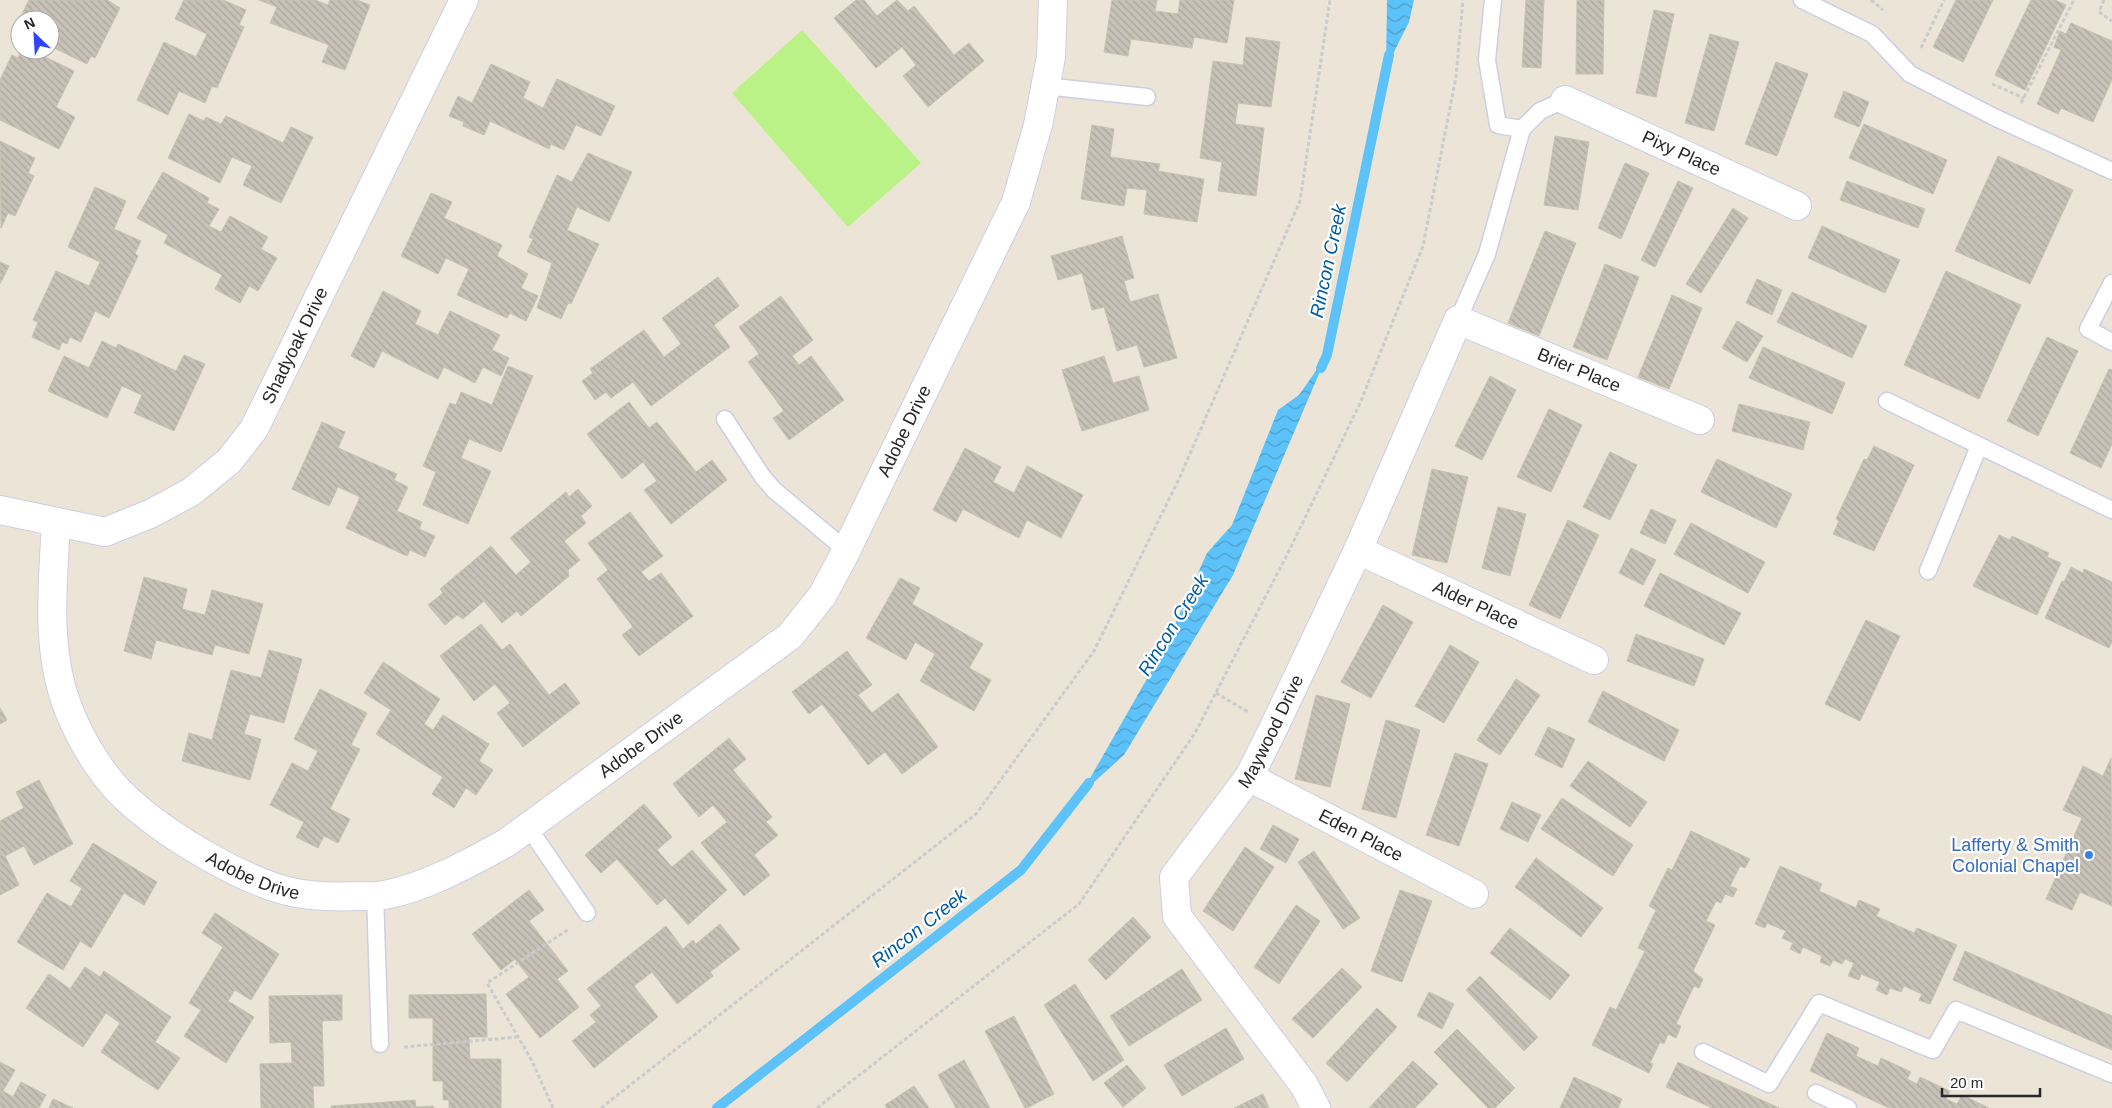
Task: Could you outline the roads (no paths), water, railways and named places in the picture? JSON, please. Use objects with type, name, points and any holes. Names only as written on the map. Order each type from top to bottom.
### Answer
[{"type":"street","name":"Shadyoak Drive","points":[[0,510],[105,532],[150,514],[199,486],[228,461],[254,429],[464,0]]},
{"type":"street","name":"Adobe Drive","points":[[56,522],[51,614],[55,661],[68,708],[88,750],[110,779],[135,807],[168,831],[242,874],[287,891],[329,897],[375,896],[430,882],[506,843],[790,636],[822,596],[1016,202],[1038,125],[1051,57],[1054,0]]},
{"type":"street","name":"Pixy Place","points":[[1565,100],[1797,206]]},
{"type":"street","name":"Brier Place","points":[[1458,320],[1700,420]]},
{"type":"street","name":"Maywood Drive","points":[[1316,1108],[1304,1085],[1177,916],[1174,878],[1249,777],[1358,550],[1458,320]]},
{"type":"street","name":"Alder Place","points":[[1358,550],[1594,660]]},
{"type":"street","name":"Eden Place","points":[[1249,777],[1474,894]]},
{"type":"lane","points":[[1493,0],[1487,60],[1498,125],[1522,129]]},
{"type":"lane","points":[[1802,0],[1872,34],[1910,74],[1996,118],[2112,171]]},
{"type":"lane","points":[[1045,86],[1147,98]]},
{"type":"lane","points":[[1458,320],[1487,254],[1522,129],[1540,111],[1565,100]]},
{"type":"lane","points":[[2112,283],[2088,329],[2112,342]]},
{"type":"lane","points":[[1887,401],[2112,510]]},
{"type":"lane","points":[[725,419],[762,476],[774,490],[846,550]]},
{"type":"lane","points":[[1928,571],[1979,446]]},
{"type":"lane","points":[[528,827],[587,913]]},
{"type":"lane","points":[[375,896],[380,1044]]},
{"type":"lane","points":[[1703,1052],[1769,1084],[1819,1002],[1933,1050],[1956,1010],[2112,1074]]},
{"type":"lane","points":[[1816,1093],[1848,1108]]},
{"type":"water","points":[[1387,0],[1414,0],[1409,22],[1386,68]]},
{"type":"water","points":[[1327,355],[1233,575],[1124,755],[1081,794],[1164,649],[1207,553],[1232,525],[1278,410],[1299,395]]},
{"type":"waterway","name":"Rincon Creek","points":[[1321,368],[1327,355],[1389,55]]},
{"type":"waterway","name":"Rincon Creek","points":[[717,1108],[1021,870],[1089,783]]},
{"type":"place","name":"Lafferty & Smith Colonial Chapel","points":[[2089,855]]}]
